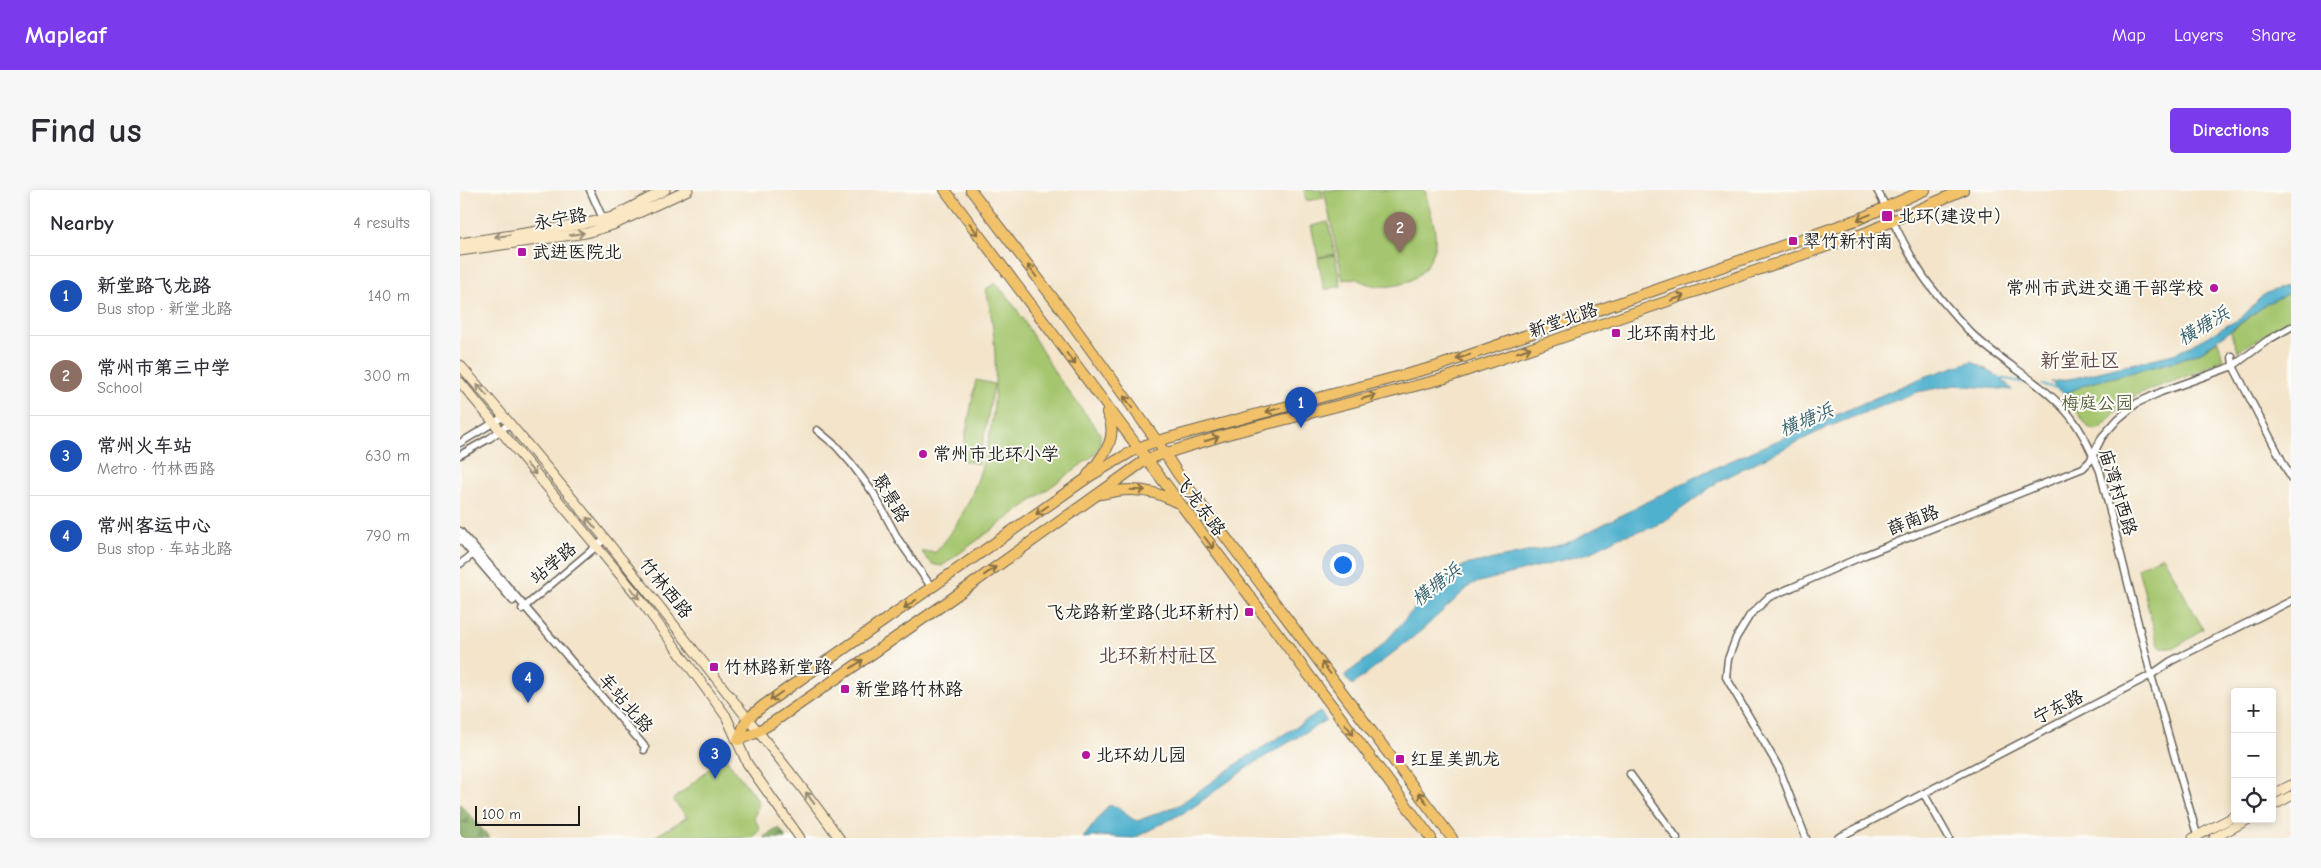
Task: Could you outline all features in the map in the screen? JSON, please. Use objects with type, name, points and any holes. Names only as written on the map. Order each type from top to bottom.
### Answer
[{"type":"main road","name":"永宁路","points":[[460,243],[583,224],[612,217],[665,190]]},
{"type":"main road","name":"永宁路","points":[[460,252],[586,233],[614,225],[688,190]]},
{"type":"main road","name":"飞龙东路","points":[[945,190],[1431,838]]},
{"type":"main road","name":"飞龙东路","points":[[971,190],[1157,441],[1178,474],[1452,838]]},
{"type":"main road","name":"新堂北路","points":[[1082,482],[1138,448],[1157,441],[1438,366],[1859,220],[1925,190]]},
{"type":"main road","name":"新堂北路","points":[[738,740],[756,732],[940,607],[1147,459],[1228,434],[1442,379],[1865,234],[1963,190]]},
{"type":"main road","name":"竹林西路","points":[[460,365],[605,539],[748,719],[756,732],[839,838]]},
{"type":"main road","name":"竹林西路","points":[[460,382],[636,594],[726,716],[748,763],[800,838]]},
{"type":"main road","points":[[738,740],[748,719],[764,705],[1082,482],[1104,455],[1112,437],[1112,422],[1098,396]]},
{"type":"main road","points":[[1094,496],[1120,490],[1146,490],[1165,496],[1179,504]]},
{"type":"main road","points":[[2276,793],[2291,785]]},
{"type":"main road","points":[[2276,804],[2291,796]]},
{"type":"main road","points":[[2196,837],[2231,818]]},
{"type":"main road","points":[[2214,838],[2242,823]]},
{"type":"street","points":[[590,190],[603,219]]},
{"type":"street","name":"庙湾村西路","points":[[1877,190],[1927,282],[1948,308],[1972,333],[2050,395],[2065,410],[2079,429],[2092,454],[2100,471],[2151,676],[2196,837]]},
{"type":"street","name":"薛南路","points":[[1806,838],[1779,768],[1726,677],[1730,652],[1750,615],[1769,597],[1865,555],[2083,468],[2090,461],[2102,437],[2118,419],[2137,403],[2161,392],[2233,366],[2268,340],[2291,327]]},
{"type":"street","points":[[2232,356],[2233,366],[2291,478]]},
{"type":"street","points":[[460,443],[494,422],[506,420]]},
{"type":"street","points":[[460,455],[500,431],[506,420]]},
{"type":"street","name":"聚景路","points":[[817,430],[836,446],[874,494],[898,539],[932,588]]},
{"type":"street","name":"车站北路","points":[[460,531],[475,553],[522,609],[641,749],[644,750],[645,748],[598,698]]},
{"type":"street","name":"站学路","points":[[522,609],[605,539]]},
{"type":"street","name":"车站北路","points":[[460,540],[475,553]]},
{"type":"street","points":[[460,564],[475,553]]},
{"type":"street","name":"宁东路","points":[[1838,838],[2151,676],[2171,661],[2291,601]]},
{"type":"street","points":[[1630,774],[1677,838]]},
{"type":"street","points":[[1924,794],[1949,838]]},
{"type":"green space","points":[[1304,190],[1322,190],[1323,198],[1306,201]]},
{"type":"green space","points":[[1324,190],[1425,190],[1434,223],[1435,243],[1432,257],[1425,268],[1416,277],[1405,283],[1393,286],[1367,284],[1355,278],[1343,280]]},
{"type":"green space","points":[[1328,222],[1335,254],[1318,257],[1311,226]]},
{"type":"green space","points":[[1335,255],[1341,286],[1324,290],[1318,258]]},
{"type":"green space","points":[[996,283],[1016,308],[1057,376],[1100,433],[1100,446],[1093,456],[942,566],[935,565],[922,552],[936,552],[956,524],[972,494],[983,461],[991,427],[995,392],[995,357],[992,322],[986,289]]},
{"type":"green space","points":[[2291,292],[2291,320],[2238,351],[2231,331],[2268,303]]},
{"type":"green space","name":"梅庭公园","points":[[2218,341],[2224,359],[2193,374],[2138,394],[2120,407],[2101,428],[2095,430],[2088,427],[2064,394],[2087,384],[2201,352]]},
{"type":"green space","points":[[976,380],[994,384],[979,464],[961,460]]},
{"type":"green space","points":[[2163,556],[2203,629],[2181,644],[2169,648],[2163,648],[2158,645],[2138,568]]},
{"type":"green space","points":[[724,756],[759,802],[754,818],[760,829],[753,838],[653,838],[687,817],[673,800]]},
{"type":"green space","points":[[460,804],[490,838],[460,838]]},
{"type":"green space","points":[[779,828],[786,838],[764,838],[765,836]]},
{"type":"water","points":[[2291,284],[2291,292],[2268,303],[2201,352],[2176,361],[2087,384],[2064,394],[2051,382],[2177,353],[2241,318],[2264,294]]},
{"type":"water","points":[[1972,361],[2002,379],[2012,390],[1955,385],[1917,392],[1828,427],[1722,479],[1669,518],[1651,528],[1619,537],[1589,553],[1472,584],[1422,630],[1352,685],[1344,676],[1377,650],[1440,582],[1465,565],[1565,544],[1705,472],[1921,378]]},
{"type":"water","points":[[1320,712],[1326,720],[1251,765],[1189,810],[1134,838],[1100,836],[1083,838],[1108,806],[1117,807],[1137,821],[1179,805],[1242,760]]},
{"type":"waterway","name":"横塘浜","points":[[2000,378],[2033,384]]},
{"type":"waterway","name":"横塘浜","points":[[2042,385],[2057,388]]},
{"type":"place","name":"北环(建设中)","points":[[1887,216]]},
{"type":"place","name":"翠竹新村南","points":[[1793,241]]},
{"type":"place","name":"武进医院北","points":[[522,252]]},
{"type":"place","name":"常州市第三中学","points":[[1400,253]]},
{"type":"place","name":"常州市武进交通干部学校","points":[[2214,288]]},
{"type":"place","name":"北环南村北","points":[[1616,333]]},
{"type":"place","name":"新堂路飞龙路","points":[[1301,428]]},
{"type":"place","name":"常州市北环小学","points":[[923,454]]},
{"type":"place","name":"飞龙路新堂路(北环新村)","points":[[1249,612]]},
{"type":"place","name":"竹林路新堂路","points":[[714,667]]},
{"type":"place","name":"新堂路竹林路","points":[[845,689]]},
{"type":"place","name":"常州客运中心","points":[[528,703]]},
{"type":"place","name":"北环幼儿园","points":[[1086,755]]},
{"type":"place","name":"红星美凯龙","points":[[1400,759]]},
{"type":"place","name":"常州火车站","points":[[715,779]]},
{"type":"district","name":"新堂社区","points":[[2080,360]]},
{"type":"district","name":"北环新村社区","points":[[1158,655]]}]
